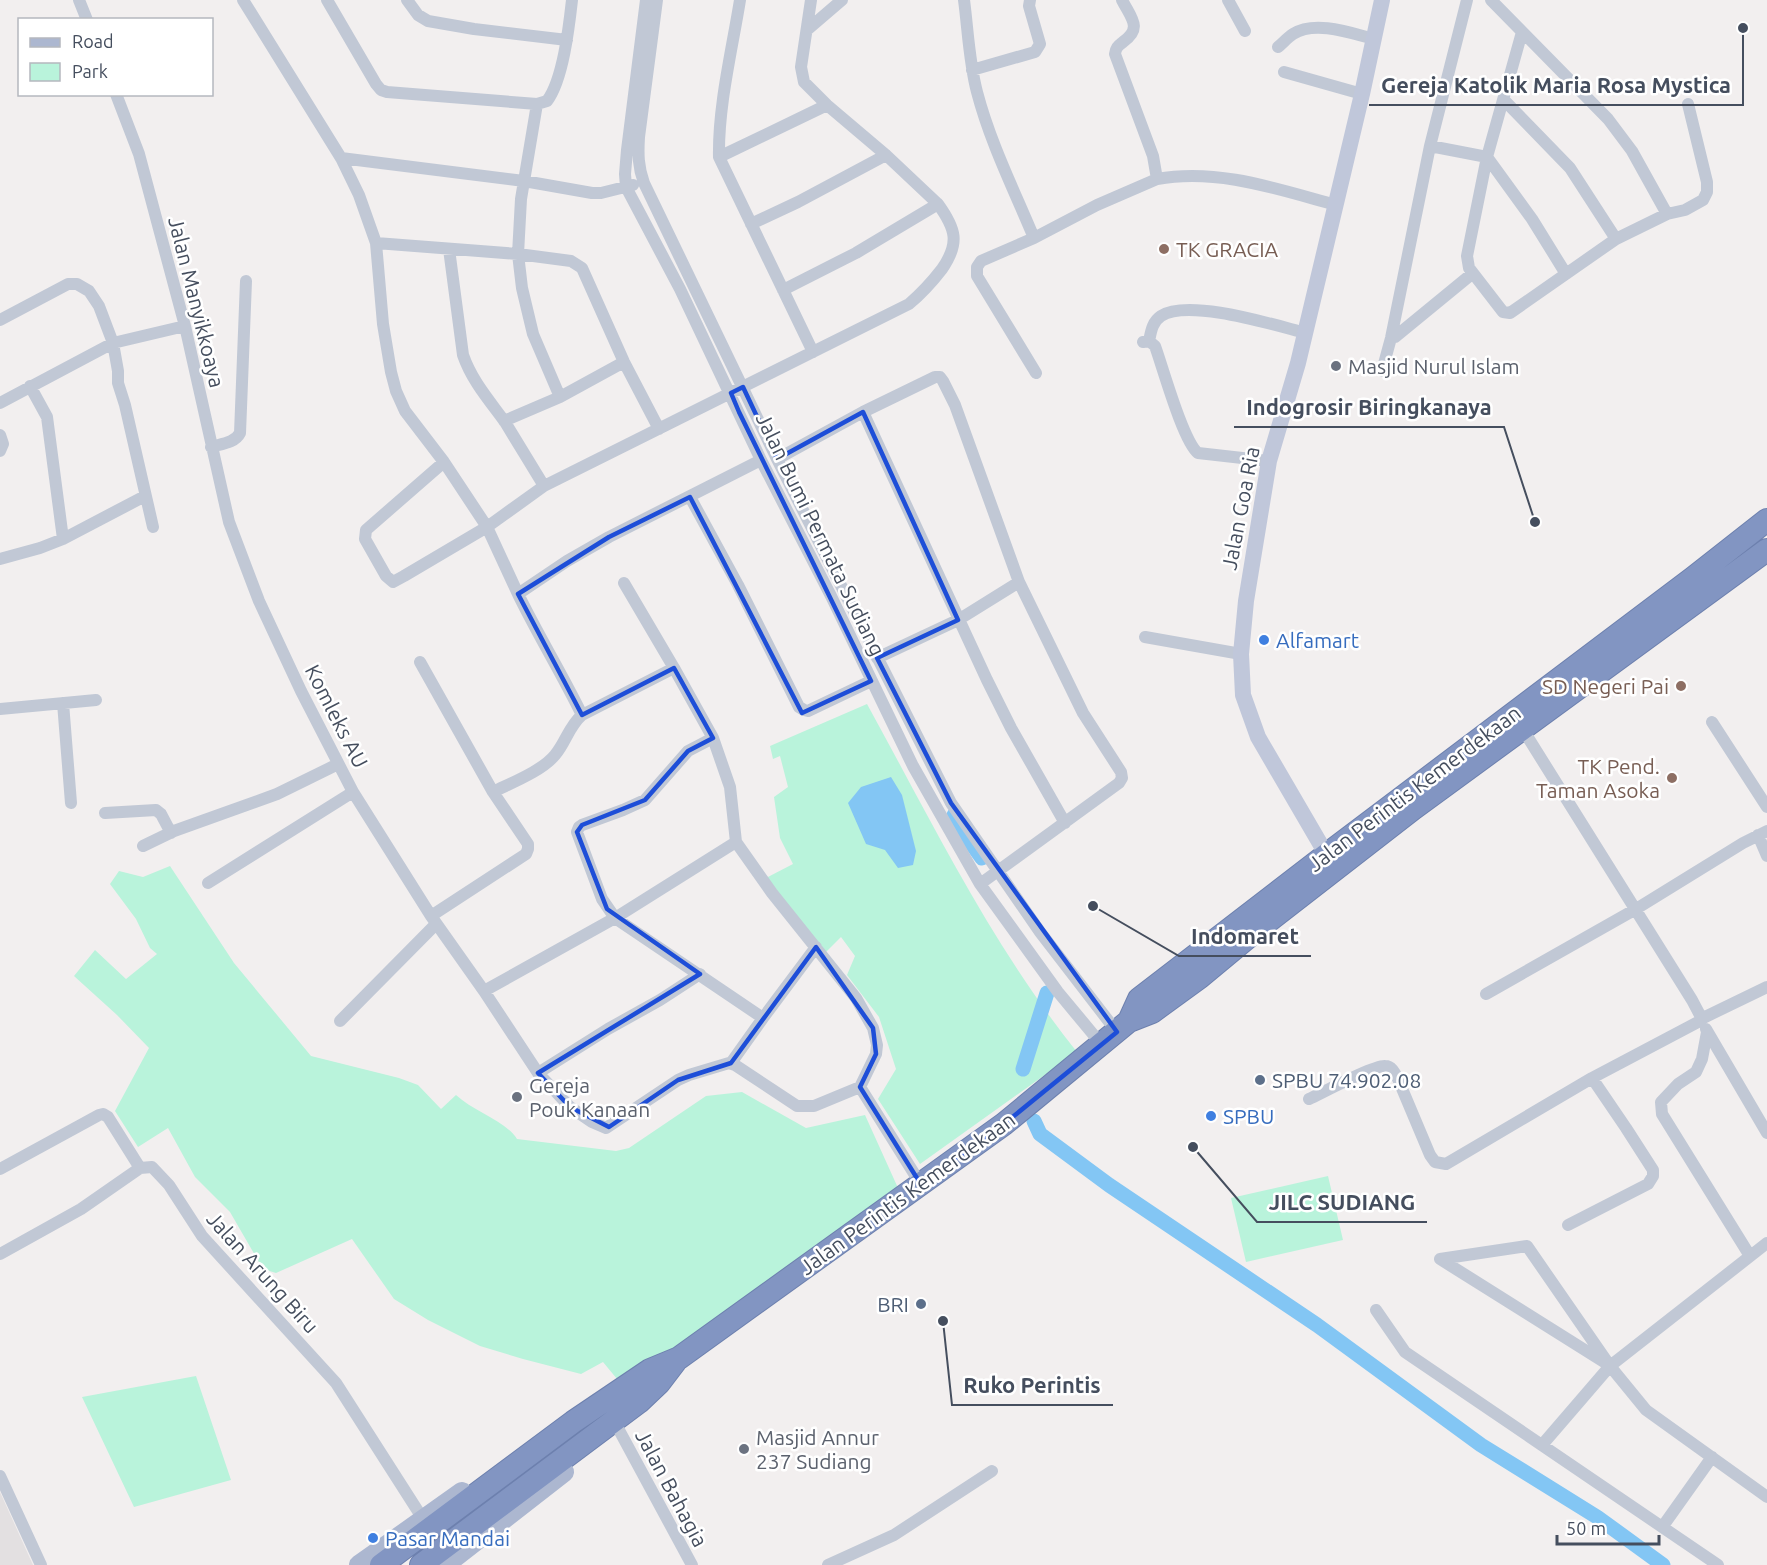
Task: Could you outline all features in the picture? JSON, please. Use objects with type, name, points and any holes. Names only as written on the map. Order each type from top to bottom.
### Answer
[{"type":"highway","name":"Jalan Perintis Kemerdekaan","points":[[422,1565],[632,1394],[650,1370],[678,1358],[1004,1124],[1116,1033],[1171,998],[1331,862],[1767,520]]},
{"type":"highway","name":"Jalan Perintis Kemerdekaan","points":[[1331,862],[1414,808],[1767,550]]},
{"type":"highway","name":"Jalan Perintis Kemerdekaan","points":[[381,1565],[573,1422],[632,1394]]},
{"type":"main road","name":"Jalan Goa Ria","points":[[1331,862],[1258,737],[1243,695],[1240,654],[1246,601],[1269,461],[1306,333],[1382,0]]},
{"type":"main road","name":"Jalan Perintis Kemerdekaan","points":[[359,1565],[604,1390],[632,1394],[632,1418],[619,1430],[465,1559],[445,1565]]},
{"type":"street","points":[[79,0],[86,18]]},
{"type":"street","points":[[243,0],[341,158],[359,195],[376,243],[383,324],[391,372],[405,411],[444,462],[487,527],[537,634],[582,715]]},
{"type":"street","points":[[327,0],[381,90],[537,104],[547,101],[554,89],[567,40],[572,0]]},
{"type":"street","points":[[407,0],[418,15],[428,21],[567,40]]},
{"type":"street","name":"Jalan Bumi Permata Sudiang","points":[[646,0],[627,150],[626,187],[681,289],[761,460],[831,596],[913,766],[980,884],[1058,992],[1116,1033]]},
{"type":"street","name":"Jalan Bumi Permata Sudiang","points":[[657,0],[639,137],[638,160],[644,183],[777,459],[951,803],[1040,932],[1116,1033]]},
{"type":"street","points":[[740,0],[718,139],[719,157],[813,352]]},
{"type":"street","points":[[444,462],[366,530],[365,539],[386,576],[393,582],[487,527],[544,486],[909,304],[925,291],[953,250],[954,240],[947,216],[938,204],[886,155],[827,105],[804,82],[801,67],[811,0]]},
{"type":"street","points":[[807,30],[842,0]]},
{"type":"street","points":[[964,0],[977,93],[998,152],[1034,238]]},
{"type":"street","points":[[972,69],[1039,49],[1040,44],[1029,6],[1030,0]]},
{"type":"street","points":[[1122,0],[1135,31],[1118,46],[1115,54],[1153,156],[1157,179]]},
{"type":"street","points":[[1228,0],[1245,31]]},
{"type":"street","points":[[1382,371],[1391,338],[1430,146],[1467,0]]},
{"type":"street","points":[[1491,0],[1608,119],[1632,151],[1666,214]]},
{"type":"street","points":[[1278,48],[1293,34],[1318,28],[1332,28],[1374,39]]},
{"type":"street","points":[[1522,32],[1487,157],[1467,250],[1468,262],[1473,273],[1506,314],[1616,239],[1666,214],[1685,210],[1703,200],[1707,192],[1707,182],[1688,104]]},
{"type":"street","points":[[1284,72],[1362,94]]},
{"type":"street","name":"Jalan Manyikkoaya","points":[[117,96],[139,154],[185,326],[229,522]]},
{"type":"street","points":[[1504,100],[1569,168],[1616,239]]},
{"type":"street","points":[[537,104],[521,199],[518,254],[522,288],[533,334],[560,397]]},
{"type":"street","points":[[719,157],[827,105]]},
{"type":"street","points":[[1430,146],[1487,157],[1532,219],[1566,274]]},
{"type":"street","points":[[750,224],[798,202],[886,155]]},
{"type":"street","points":[[341,158],[524,181],[592,193],[644,183]]},
{"type":"street","points":[[1036,373],[977,276],[977,267],[981,261],[1157,179],[1215,176],[1242,180],[1336,205]]},
{"type":"street","points":[[783,290],[856,253],[938,204]]},
{"type":"street","points":[[376,243],[518,254],[571,261],[582,268],[624,362],[659,429]]},
{"type":"street","points":[[449,249],[463,355],[470,375],[504,421],[544,486]]},
{"type":"street","points":[[1391,338],[1473,273]]},
{"type":"street","points":[[211,447],[237,438],[240,433],[246,281]]},
{"type":"street","points":[[0,320],[68,284],[77,284],[90,291],[99,306],[113,343],[118,383],[153,527]]},
{"type":"street","points":[[1269,461],[1198,453],[1194,450],[1182,426],[1155,346],[1146,341],[1155,321],[1161,316],[1180,309],[1258,320],[1306,333]]},
{"type":"street","points":[[0,403],[113,343],[185,326]]},
{"type":"street","points":[[504,421],[560,397],[624,362]]},
{"type":"street","points":[[777,459],[863,412],[935,377],[940,377],[943,381],[955,405],[1019,582],[1083,713],[1122,776],[1119,783],[980,884]]},
{"type":"street","points":[[30,386],[47,417],[63,539]]},
{"type":"street","points":[[863,412],[1000,707],[1065,823]]},
{"type":"street","points":[[0,435],[3,444],[0,451]]},
{"type":"street","points":[[518,594],[567,561],[609,537],[761,460]]},
{"type":"street","points":[[0,559],[63,539],[145,496]]},
{"type":"street","points":[[690,497],[738,585],[799,707],[808,711],[871,681]]},
{"type":"street","name":"Komleks AU","points":[[229,522],[259,601],[353,792],[433,920],[484,991],[538,1073],[570,1107],[592,1122],[606,1128],[678,1080],[731,1063]]},
{"type":"street","points":[[878,658],[958,620],[1019,582]]},
{"type":"street","points":[[624,583],[713,738],[730,787],[736,842],[772,893],[816,947],[856,998],[874,1031],[876,1054],[860,1086],[814,1106],[797,1106],[731,1063],[816,947]]},
{"type":"street","points":[[1145,637],[1240,654]]},
{"type":"street","points":[[340,1021],[433,920],[528,852],[528,844],[493,792],[420,662]]},
{"type":"street","points":[[493,792],[550,760],[560,748],[574,722],[582,715],[674,668]]},
{"type":"street","points":[[0,709],[96,700]]},
{"type":"street","points":[[63,703],[71,803]]},
{"type":"street","points":[[1712,723],[1767,807]]},
{"type":"street","points":[[1522,728],[1692,1000],[1703,1024],[1767,1133]]},
{"type":"street","points":[[713,738],[688,751],[645,800],[579,827],[577,832],[602,899],[615,918],[763,1018]]},
{"type":"street","points":[[143,846],[171,833],[277,794],[338,764]]},
{"type":"street","points":[[208,883],[353,792]]},
{"type":"street","points":[[105,813],[156,810],[161,814],[171,833]]},
{"type":"street","points":[[1486,994],[1636,909],[1762,833],[1767,856]]},
{"type":"street","points":[[484,991],[615,918],[736,842]]},
{"type":"street","points":[[538,1073],[700,974]]},
{"type":"street","points":[[1309,1100],[1371,1070],[1384,1066],[1389,1067],[1398,1079],[1430,1155],[1435,1162],[1446,1164],[1592,1078],[1703,1024],[1767,987]]},
{"type":"street","points":[[1703,1024],[1702,1059],[1696,1072],[1678,1084],[1661,1102],[1662,1114],[1750,1256]]},
{"type":"street","points":[[1568,1225],[1648,1184],[1653,1176],[1653,1170],[1592,1078]]},
{"type":"street","points":[[860,1086],[920,1183]]},
{"type":"street","points":[[0,1169],[104,1114],[140,1168],[81,1209],[0,1254]]},
{"type":"street","name":"Jalan Arung Biru","points":[[140,1168],[152,1167],[163,1177],[202,1236],[336,1383],[423,1519]]},
{"type":"street","points":[[1542,1445],[1610,1366],[1767,1243]]},
{"type":"street","points":[[1610,1366],[1440,1259],[1527,1246],[1610,1366],[1646,1410],[1767,1497]]},
{"type":"street","points":[[1376,1310],[1405,1352],[1718,1565]]},
{"type":"street","name":"Jalan Bahagia","points":[[619,1430],[692,1565]]},
{"type":"street","points":[[1663,1526],[1712,1457]]},
{"type":"street","points":[[828,1565],[894,1535],[992,1471]]},
{"type":"street","points":[[0,1476],[41,1565]]},
{"type":"highlighted area","points":[[743,387],[777,459],[863,412],[958,620],[877,658],[951,803],[1117,1032],[1004,1124],[920,1183],[860,1087],[876,1054],[873,1028],[816,947],[731,1063],[678,1080],[609,1127],[570,1107],[538,1073],[700,974],[607,909],[577,832],[582,825],[645,800],[688,751],[713,738],[674,668],[582,715],[518,594],[609,537],[690,497],[802,713],[871,681],[739,412],[731,393]]},
{"type":"shaded area","points":[[0,1492],[33,1565],[0,1565]]},
{"type":"green space","points":[[867,704],[990,926],[1046,1011],[1077,1052],[920,1164],[878,1099],[896,1069],[879,1017],[847,975],[855,956],[841,937],[824,954],[764,879],[793,864],[780,838],[774,797],[788,787],[780,756],[773,759],[770,746]]},
{"type":"green space","points":[[170,866],[234,963],[311,1056],[418,1085],[441,1109],[456,1095],[497,1121],[517,1139],[616,1151],[629,1148],[706,1096],[742,1092],[806,1128],[865,1115],[898,1188],[622,1385],[603,1362],[581,1374],[480,1346],[428,1320],[394,1299],[352,1239],[276,1273],[263,1269],[230,1212],[195,1177],[168,1128],[138,1147],[115,1111],[149,1048],[74,976],[95,950],[126,979],[157,954],[150,948],[136,919],[110,884],[119,871],[143,877]]},
{"type":"green space","points":[[1328,1176],[1343,1240],[1246,1262],[1231,1198]]},
{"type":"green space","points":[[196,1376],[231,1480],[134,1507],[82,1397]]},
{"type":"water","points":[[891,777],[902,795],[916,851],[913,865],[898,868],[885,850],[866,844],[848,803],[861,787]]},
{"type":"waterway","points":[[954,815],[982,858]]},
{"type":"waterway","points":[[1023,1069],[1047,993]]},
{"type":"waterway","points":[[1034,1121],[1040,1134],[1109,1185],[1317,1325],[1481,1445],[1597,1517],[1663,1565]]},
{"type":"place","name":"Gereja Katolik Maria Rosa Mystica","points":[[1743,28]]},
{"type":"place","name":"TK GRACIA","points":[[1164,249]]},
{"type":"place","name":"Masjid Nurul Islam","points":[[1336,366]]},
{"type":"place","name":"Indogrosir Biringkanaya","points":[[1535,522]]},
{"type":"place","name":"Alfamart","points":[[1264,640]]},
{"type":"place","name":"SD Negeri Pai","points":[[1681,686]]},
{"type":"place","name":"TK Pend. Taman Asoka","points":[[1672,778]]},
{"type":"place","name":"Indomaret","points":[[1093,906]]},
{"type":"place","name":"SPBU 74.902.08","points":[[1260,1080]]},
{"type":"place","name":"Gereja Pouk Kanaan","points":[[517,1097]]},
{"type":"place","name":"SPBU","points":[[1211,1116]]},
{"type":"place","name":"JILC SUDIANG","points":[[1193,1147]]},
{"type":"place","name":"BRI","points":[[921,1304]]},
{"type":"place","name":"Ruko Perintis","points":[[943,1321]]},
{"type":"place","name":"Masjid Annur 237 Sudiang","points":[[744,1449]]},
{"type":"place","name":"Pasar Mandai","points":[[373,1538]]}]
